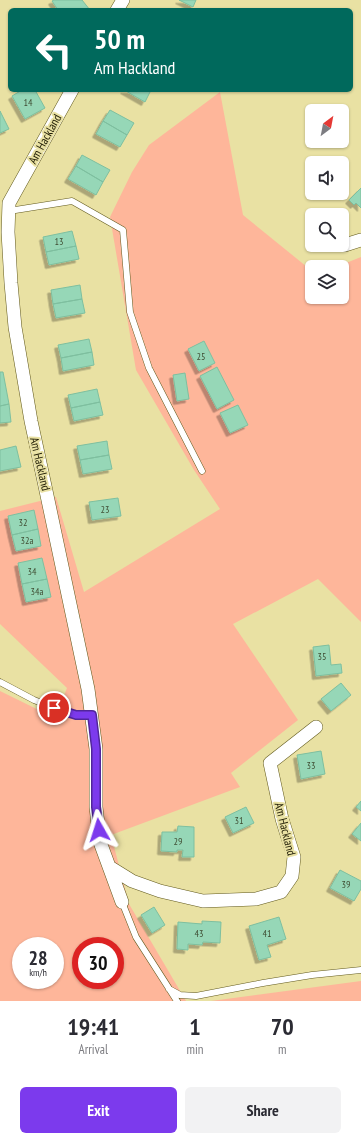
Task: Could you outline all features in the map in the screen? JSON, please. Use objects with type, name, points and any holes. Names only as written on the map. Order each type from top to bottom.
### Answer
[{"type":"street","name":"Am Hackland","points":[[71,92],[6,206],[10,284],[15,327],[29,413],[92,715],[96,749],[96,807],[100,842],[122,902]]},
{"type":"street","points":[[349,244],[361,240]]},
{"type":"street","name":"Am Hackland","points":[[110,868],[132,881],[160,891],[203,901],[256,899],[281,892],[292,876],[294,857],[282,819],[270,763],[316,727]]},
{"type":"lane","points":[[6,206],[72,201],[123,230],[130,312],[149,368],[202,471]]},
{"type":"lane","points":[[0,682],[34,700],[54,708],[76,715],[92,715]]},
{"type":"lane","name":"Am Hackland","points":[[122,902],[136,937],[177,1001]]},
{"type":"lane","points":[[169,989],[180,995],[196,996],[312,975],[361,970]]},
{"type":"shaded area","points":[[220,92],[243,215],[305,265],[305,304],[349,304],[349,262],[361,257],[361,622],[318,579],[233,624],[298,720],[231,773],[240,787],[111,835],[129,904],[186,1001],[0,1001],[0,691],[55,718],[67,688],[0,624],[0,511],[56,497],[84,592],[220,509],[194,470],[136,370],[110,217],[132,172],[149,145]]},
{"type":"shaded area","points":[[361,981],[361,1001],[211,1001]]},
{"type":"building","points":[[82,0],[88,8],[57,8],[52,1]]},
{"type":"building","points":[[179,0],[196,0],[193,7]]},
{"type":"building","points":[[19,92],[36,92],[45,108],[25,119],[12,96]]},
{"type":"building","points":[[128,92],[150,92],[145,102]]},
{"type":"building","points":[[110,110],[134,123],[127,135],[103,121]]},
{"type":"building","points":[[0,111],[9,129],[0,133]]},
{"type":"building","points":[[103,121],[127,135],[120,147],[96,134]]},
{"type":"building","points":[[82,155],[110,170],[103,182],[76,166]]},
{"type":"building","points":[[76,166],[103,182],[96,195],[68,179]]},
{"type":"building","points":[[361,188],[361,208],[356,203],[354,205],[349,200]]},
{"type":"building","points":[[72,231],[76,246],[46,252],[43,237]]},
{"type":"building","points":[[76,246],[79,259],[49,265],[46,252]]},
{"type":"building","points":[[80,285],[82,299],[53,304],[51,290]]},
{"type":"building","points":[[82,299],[85,313],[56,318],[53,304]]},
{"type":"building","points":[[89,339],[92,352],[61,358],[58,345]]},
{"type":"building","points":[[204,341],[215,363],[199,371],[188,349]]},
{"type":"building","points":[[92,352],[94,365],[63,371],[61,358]]},
{"type":"building","points":[[217,367],[234,400],[217,409],[200,376]]},
{"type":"building","points":[[0,372],[3,372],[9,404],[0,406]]},
{"type":"building","points":[[185,373],[189,399],[177,401],[173,375]]},
{"type":"building","points":[[97,389],[100,402],[71,408],[68,395]]},
{"type":"building","points":[[100,402],[103,415],[74,421],[71,408]]},
{"type":"building","points":[[9,404],[11,422],[0,423],[0,406]]},
{"type":"building","points":[[238,405],[248,425],[230,433],[220,413]]},
{"type":"building","points":[[107,441],[109,455],[80,460],[77,446]]},
{"type":"building","points":[[16,446],[21,467],[0,471],[0,450]]},
{"type":"building","points":[[109,455],[112,469],[83,474],[80,460]]},
{"type":"building","points":[[118,498],[121,516],[92,520],[89,502]]},
{"type":"building","points":[[34,510],[38,529],[12,535],[8,516]]},
{"type":"building","points":[[38,529],[41,546],[16,551],[12,535]]},
{"type":"building","points":[[42,558],[47,579],[22,584],[18,563]]},
{"type":"building","points":[[47,579],[51,597],[26,602],[22,584]]},
{"type":"building","points":[[329,645],[331,665],[341,664],[342,673],[316,676],[313,647]]},
{"type":"building","points":[[341,683],[351,695],[331,711],[321,699]]},
{"type":"building","points":[[321,751],[325,774],[301,779],[297,755]]},
{"type":"building","points":[[361,801],[361,811],[356,807]]},
{"type":"building","points":[[246,807],[254,823],[233,833],[225,817]]},
{"type":"building","points":[[361,823],[361,841],[352,834]]},
{"type":"building","points":[[178,826],[194,827],[194,857],[182,857],[183,850],[177,850],[177,852],[161,851],[162,832],[177,832]]},
{"type":"building","points":[[340,870],[361,881],[361,889],[354,901],[330,888]]},
{"type":"building","points":[[154,907],[165,925],[152,933],[141,915]]},
{"type":"building","points":[[279,917],[286,939],[267,945],[271,957],[259,960],[249,926]]},
{"type":"building","points":[[202,921],[221,922],[220,943],[203,942],[202,945],[188,944],[188,950],[177,949],[178,922],[202,924]]},
{"type":"route","points":[[54,708],[76,715],[92,715],[96,749],[96,807],[99,830]]}]
